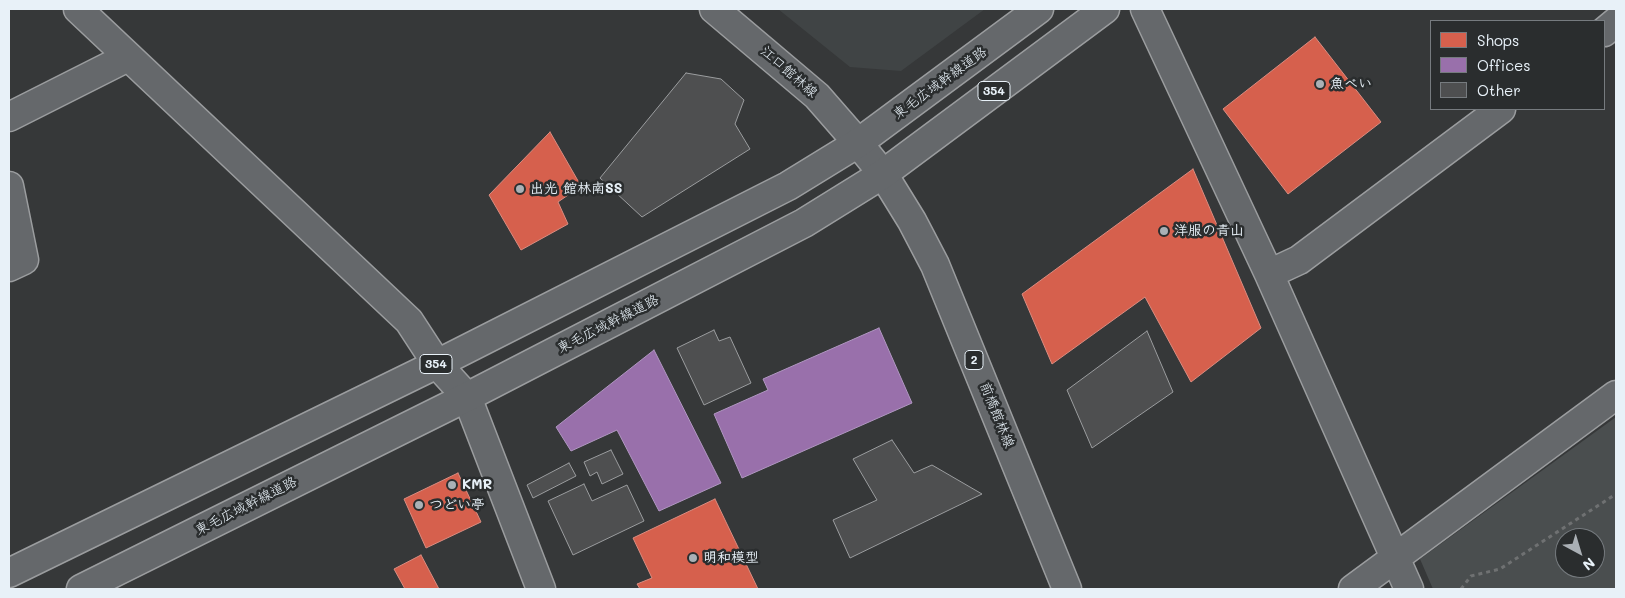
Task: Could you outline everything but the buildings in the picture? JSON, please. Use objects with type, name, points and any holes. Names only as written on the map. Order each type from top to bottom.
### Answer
[{"type":"main road","points":[[78,9],[409,321],[437,364],[467,397],[541,589]]},
{"type":"main road","name":"江口館林線","points":[[714,9],[817,96],[858,143]]},
{"type":"main road","name":"東毛広域幹線道路","points":[[9,574],[437,364],[788,186],[858,143],[1039,9]]},
{"type":"main road","name":"東毛広域幹線道路","points":[[81,589],[467,397],[804,223],[883,174],[1105,9]]},
{"type":"main road","points":[[1145,9],[1269,274],[1409,589]]},
{"type":"main road","points":[[1605,31],[1616,22]]},
{"type":"main road","points":[[9,117],[128,57]]},
{"type":"main road","points":[[1269,274],[1298,260],[1500,110]]},
{"type":"main road","name":"前橋館林線","points":[[858,143],[883,174],[912,220],[935,265],[1067,589]]},
{"type":"main road","points":[[9,186],[24,260],[9,267]]},
{"type":"main road","points":[[1353,589],[1616,395]]},
{"type":"path","points":[[1461,589],[1471,576],[1500,569],[1616,494]]},
{"type":"shaded area","points":[[778,9],[985,9],[901,71],[850,67]]},
{"type":"shaded area","points":[[1616,417],[1616,589],[1433,589],[1420,559]]},
{"type":"place","name":"魚べい","points":[[1320,84]]},
{"type":"place","name":"出光 館林南SS","points":[[520,189]]},
{"type":"place","name":"洋服の青山","points":[[1164,231]]},
{"type":"place","name":"KMR","points":[[452,485]]},
{"type":"place","name":"つどい亭","points":[[419,505]]},
{"type":"place","name":"明和模型","points":[[693,558]]}]
